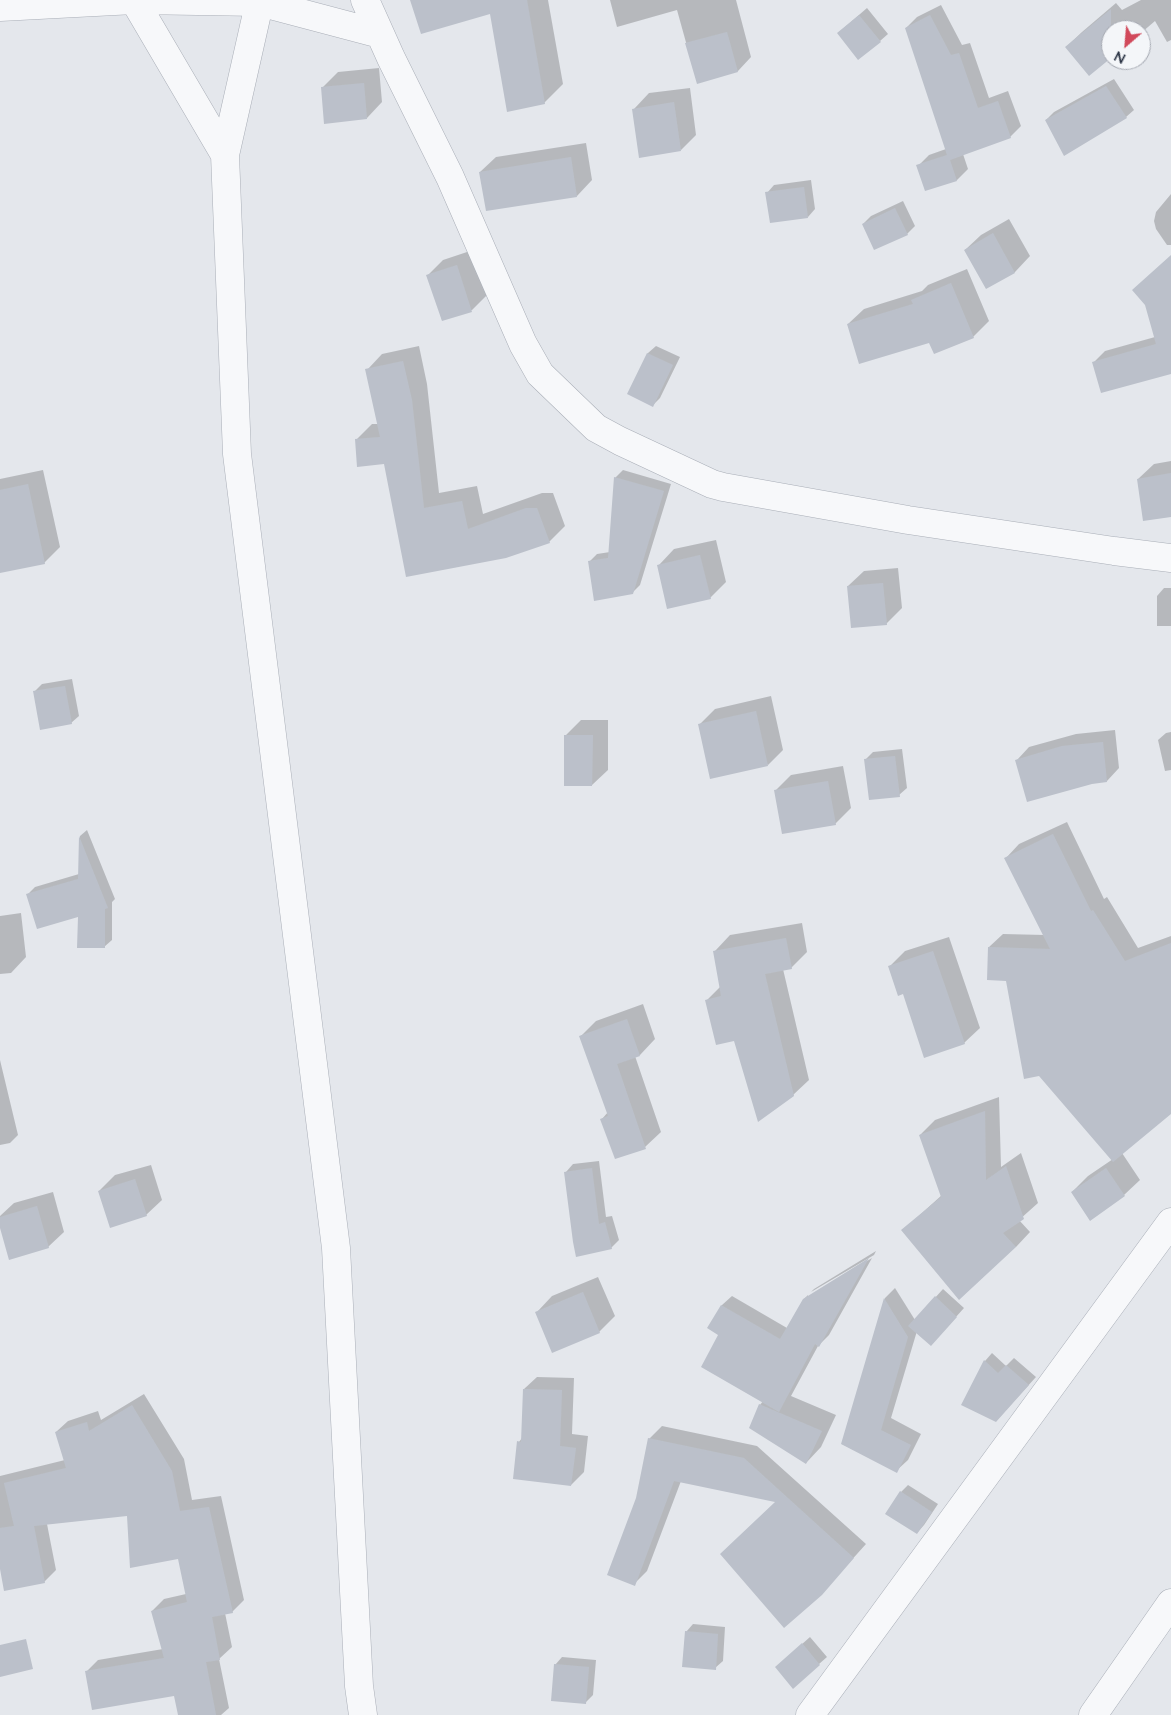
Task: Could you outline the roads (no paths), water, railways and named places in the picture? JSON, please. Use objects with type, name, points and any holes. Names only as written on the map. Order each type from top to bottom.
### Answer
[{"type":"street","points":[[0,7],[13,0]]},
{"type":"street","points":[[0,7],[135,0],[259,1],[380,34]]},
{"type":"street","points":[[135,0],[225,155]]},
{"type":"street","points":[[365,0],[450,178],[527,352],[540,374],[596,428],[712,484],[723,487],[908,520],[1171,558]]},
{"type":"street","points":[[259,1],[225,155],[237,454],[336,1248],[359,1686],[363,1715]]},
{"type":"street","points":[[810,1715],[1171,1222]]},
{"type":"street","points":[[1093,1715],[1171,1603]]}]
